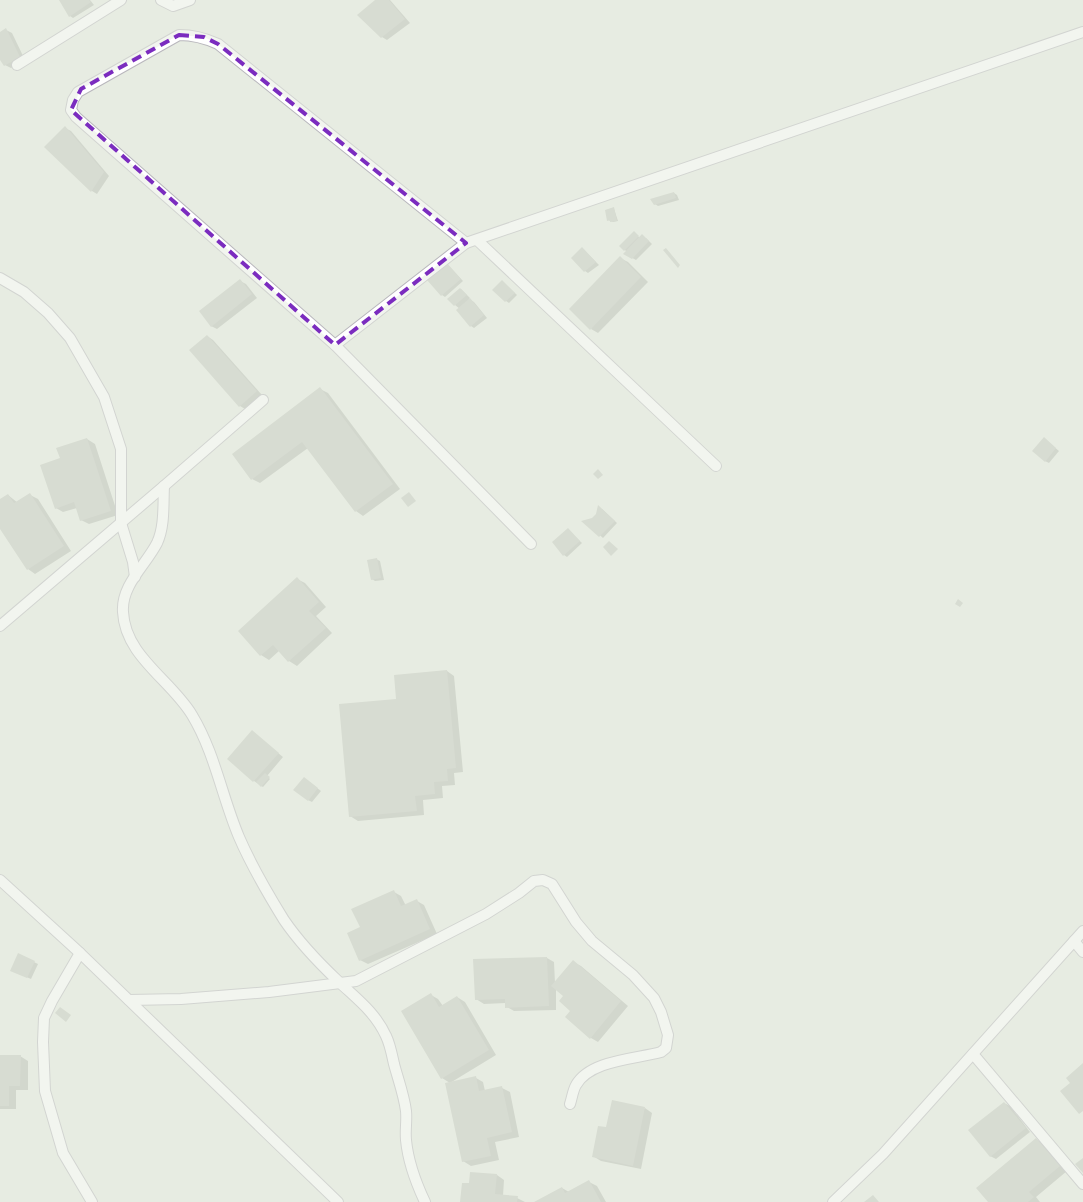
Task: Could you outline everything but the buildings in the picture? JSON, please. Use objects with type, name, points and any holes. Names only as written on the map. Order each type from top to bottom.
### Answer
[{"type":"street","points":[[17,65],[121,0]]},
{"type":"street","points":[[161,0],[173,6],[190,0]]},
{"type":"street","points":[[335,345],[466,243],[1083,32]]},
{"type":"street","points":[[466,243],[218,44],[204,37],[180,35],[78,92],[73,100],[71,110],[76,117],[335,345],[531,544]]},
{"type":"street","points":[[477,240],[716,466]]},
{"type":"street","points":[[0,278],[24,292],[48,313],[65,332],[104,397],[121,449],[121,523],[133,562],[135,577]]},
{"type":"street","points":[[0,626],[263,400]]},
{"type":"street","points":[[164,486],[163,510],[158,541],[127,592],[123,611],[127,630],[133,645],[192,714],[208,745],[240,838],[285,921],[312,954],[339,982],[361,1000],[378,1019],[387,1038],[406,1110],[406,1142],[416,1182],[425,1202]]},
{"type":"street","points":[[0,880],[80,952],[338,1202]]},
{"type":"street","points":[[129,1000],[181,999],[269,992],[356,981],[486,914],[519,893],[534,880],[543,880],[552,884],[576,922],[592,941],[633,975],[654,998],[661,1012],[668,1035],[666,1048],[661,1052],[604,1064],[587,1073],[576,1084],[570,1104]]},
{"type":"street","points":[[833,1202],[883,1154],[1083,931]]},
{"type":"street","points":[[1074,941],[1083,952]]},
{"type":"street","points":[[80,952],[44,1018],[44,1071],[45,1091],[63,1153],[92,1202]]},
{"type":"street","points":[[974,1054],[1083,1184]]},
{"type":"highlighted area","points":[[179,35],[204,37],[218,44],[466,243],[335,345],[71,110],[81,89]]}]
